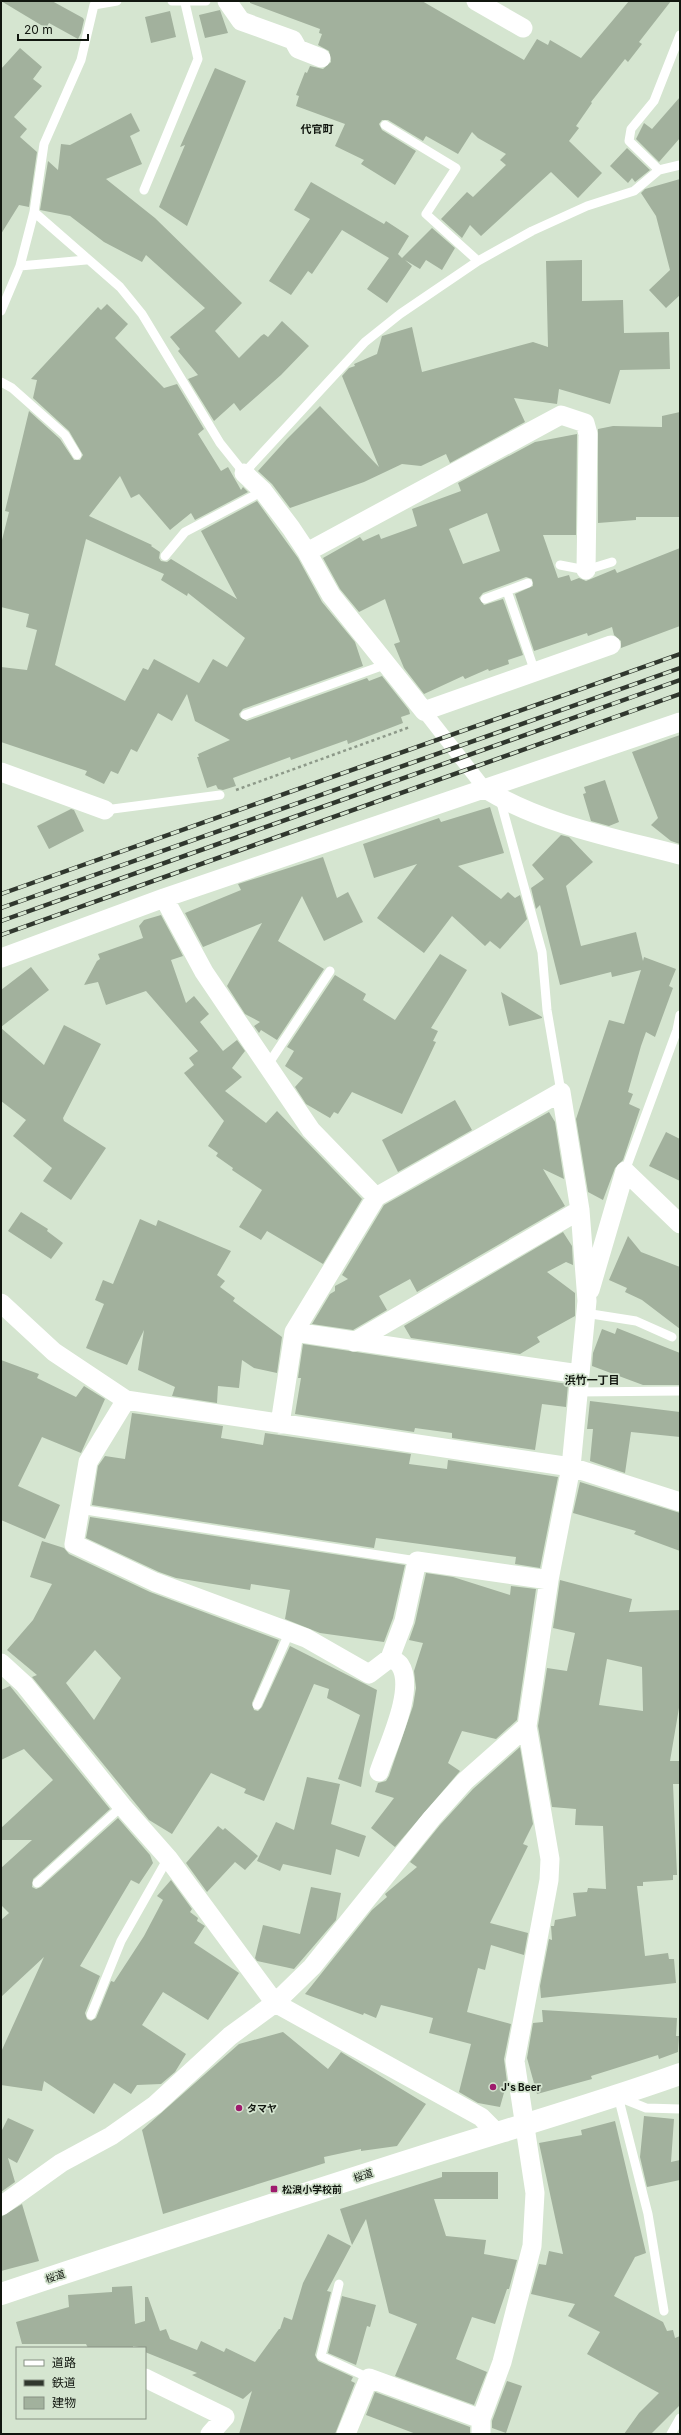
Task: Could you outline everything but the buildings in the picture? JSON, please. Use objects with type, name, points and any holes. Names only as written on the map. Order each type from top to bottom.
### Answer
[{"type":"street","points":[[227,1],[241,21],[293,40],[298,49],[321,58]]},
{"type":"street","points":[[476,1],[523,28]]},
{"type":"street","points":[[307,552],[561,415],[585,422],[588,434],[586,570]]},
{"type":"street","points":[[244,473],[263,491],[307,552],[330,595],[493,794],[545,817],[680,855]]},
{"type":"street","points":[[428,715],[535,672],[611,646]]},
{"type":"street","points":[[1,958],[164,898],[493,794],[680,722]]},
{"type":"street","points":[[1,772],[105,810]]},
{"type":"street","points":[[164,898],[204,972],[311,1130],[376,1197]]},
{"type":"street","points":[[280,1424],[294,1332],[376,1197],[561,1092],[580,1210],[586,1307],[571,1467],[549,1580],[527,1726],[550,1859],[549,1880],[515,2061],[526,2123],[535,2193],[532,2246],[502,2362],[481,2427],[369,2378],[346,2434]]},
{"type":"street","points":[[586,1307],[625,1171],[680,1224]]},
{"type":"street","points":[[354,1342],[580,1210]]},
{"type":"street","points":[[1,1303],[54,1352],[126,1400],[571,1467],[680,1502]]},
{"type":"street","points":[[294,1332],[578,1383]]},
{"type":"street","points":[[126,1400],[88,1462],[74,1544],[155,1582],[306,1638],[370,1674],[390,1658],[404,1621],[417,1561],[549,1580]]},
{"type":"street","points":[[379,1772],[405,1695],[403,1671],[399,1664],[390,1658]]},
{"type":"street","points":[[1,1663],[24,1684],[122,1806],[168,1858],[275,2003],[481,2117],[497,2133]]},
{"type":"street","points":[[1,2206],[61,2163],[111,2136],[155,2105],[230,2036],[275,2003],[312,1967],[432,1818],[465,1781],[527,1726]]},
{"type":"street","name":"桜道","points":[[1,2294],[526,2123],[618,2096],[680,2074]]},
{"type":"street","points":[[146,2378],[225,2417],[210,2434]]},
{"type":"lane","points":[[1,311],[20,266],[34,212],[44,144],[81,60],[94,3],[117,1]]},
{"type":"lane","points":[[172,1],[206,1]]},
{"type":"lane","points":[[144,190],[198,59],[186,2]]},
{"type":"lane","points":[[659,170],[629,141],[631,129],[654,101],[680,35]]},
{"type":"lane","points":[[385,125],[456,168],[426,214],[478,262]]},
{"type":"lane","points":[[34,212],[86,260],[120,287],[142,314],[220,443],[244,473],[365,342],[400,314],[478,262],[532,231],[587,206],[634,191],[659,170],[680,165]]},
{"type":"lane","points":[[20,266],[86,260]]},
{"type":"lane","points":[[1,382],[12,388],[65,435],[77,455]]},
{"type":"lane","points":[[165,556],[185,532],[263,491]]},
{"type":"lane","points":[[560,565],[586,570],[612,562]]},
{"type":"lane","points":[[485,599],[528,583]]},
{"type":"lane","points":[[507,591],[535,672]]},
{"type":"lane","points":[[245,715],[387,664]]},
{"type":"lane","points":[[493,794],[542,952],[547,1010],[561,1092]]},
{"type":"lane","points":[[105,810],[220,795]]},
{"type":"lane","points":[[267,1066],[330,971]]},
{"type":"lane","points":[[625,1171],[677,1030],[680,1015]]},
{"type":"lane","points":[[586,1307],[636,1321],[672,1337]]},
{"type":"lane","points":[[578,1383],[680,1391]]},
{"type":"lane","points":[[79,1509],[417,1561]]},
{"type":"lane","points":[[257,1705],[290,1631]]},
{"type":"lane","points":[[37,1883],[122,1806]]},
{"type":"lane","points":[[91,2015],[121,1941],[168,1858]]},
{"type":"lane","points":[[618,2096],[646,2108],[680,2109]]},
{"type":"lane","points":[[618,2096],[648,2214],[664,2311]]},
{"type":"lane","points":[[339,2284],[320,2356],[369,2378]]},
{"type":"lane","points":[[671,2434],[680,2418]]},
{"type":"path","points":[[220,795],[428,715]]},
{"type":"railway","points":[[1,894],[680,654]]},
{"type":"railway","points":[[1,908],[680,668]]},
{"type":"railway","points":[[1,921],[680,680]]},
{"type":"railway","points":[[1,935],[680,694]]},
{"type":"place","name":"J's Beer","points":[[493,2087]]},
{"type":"place","name":"タマヤ","points":[[239,2108]]},
{"type":"place","name":"松浪小学校前","points":[[274,2189]]},
{"type":"district","name":"代官町","points":[[317,129]]},
{"type":"district","name":"浜竹一丁目","points":[[592,1380]]}]
